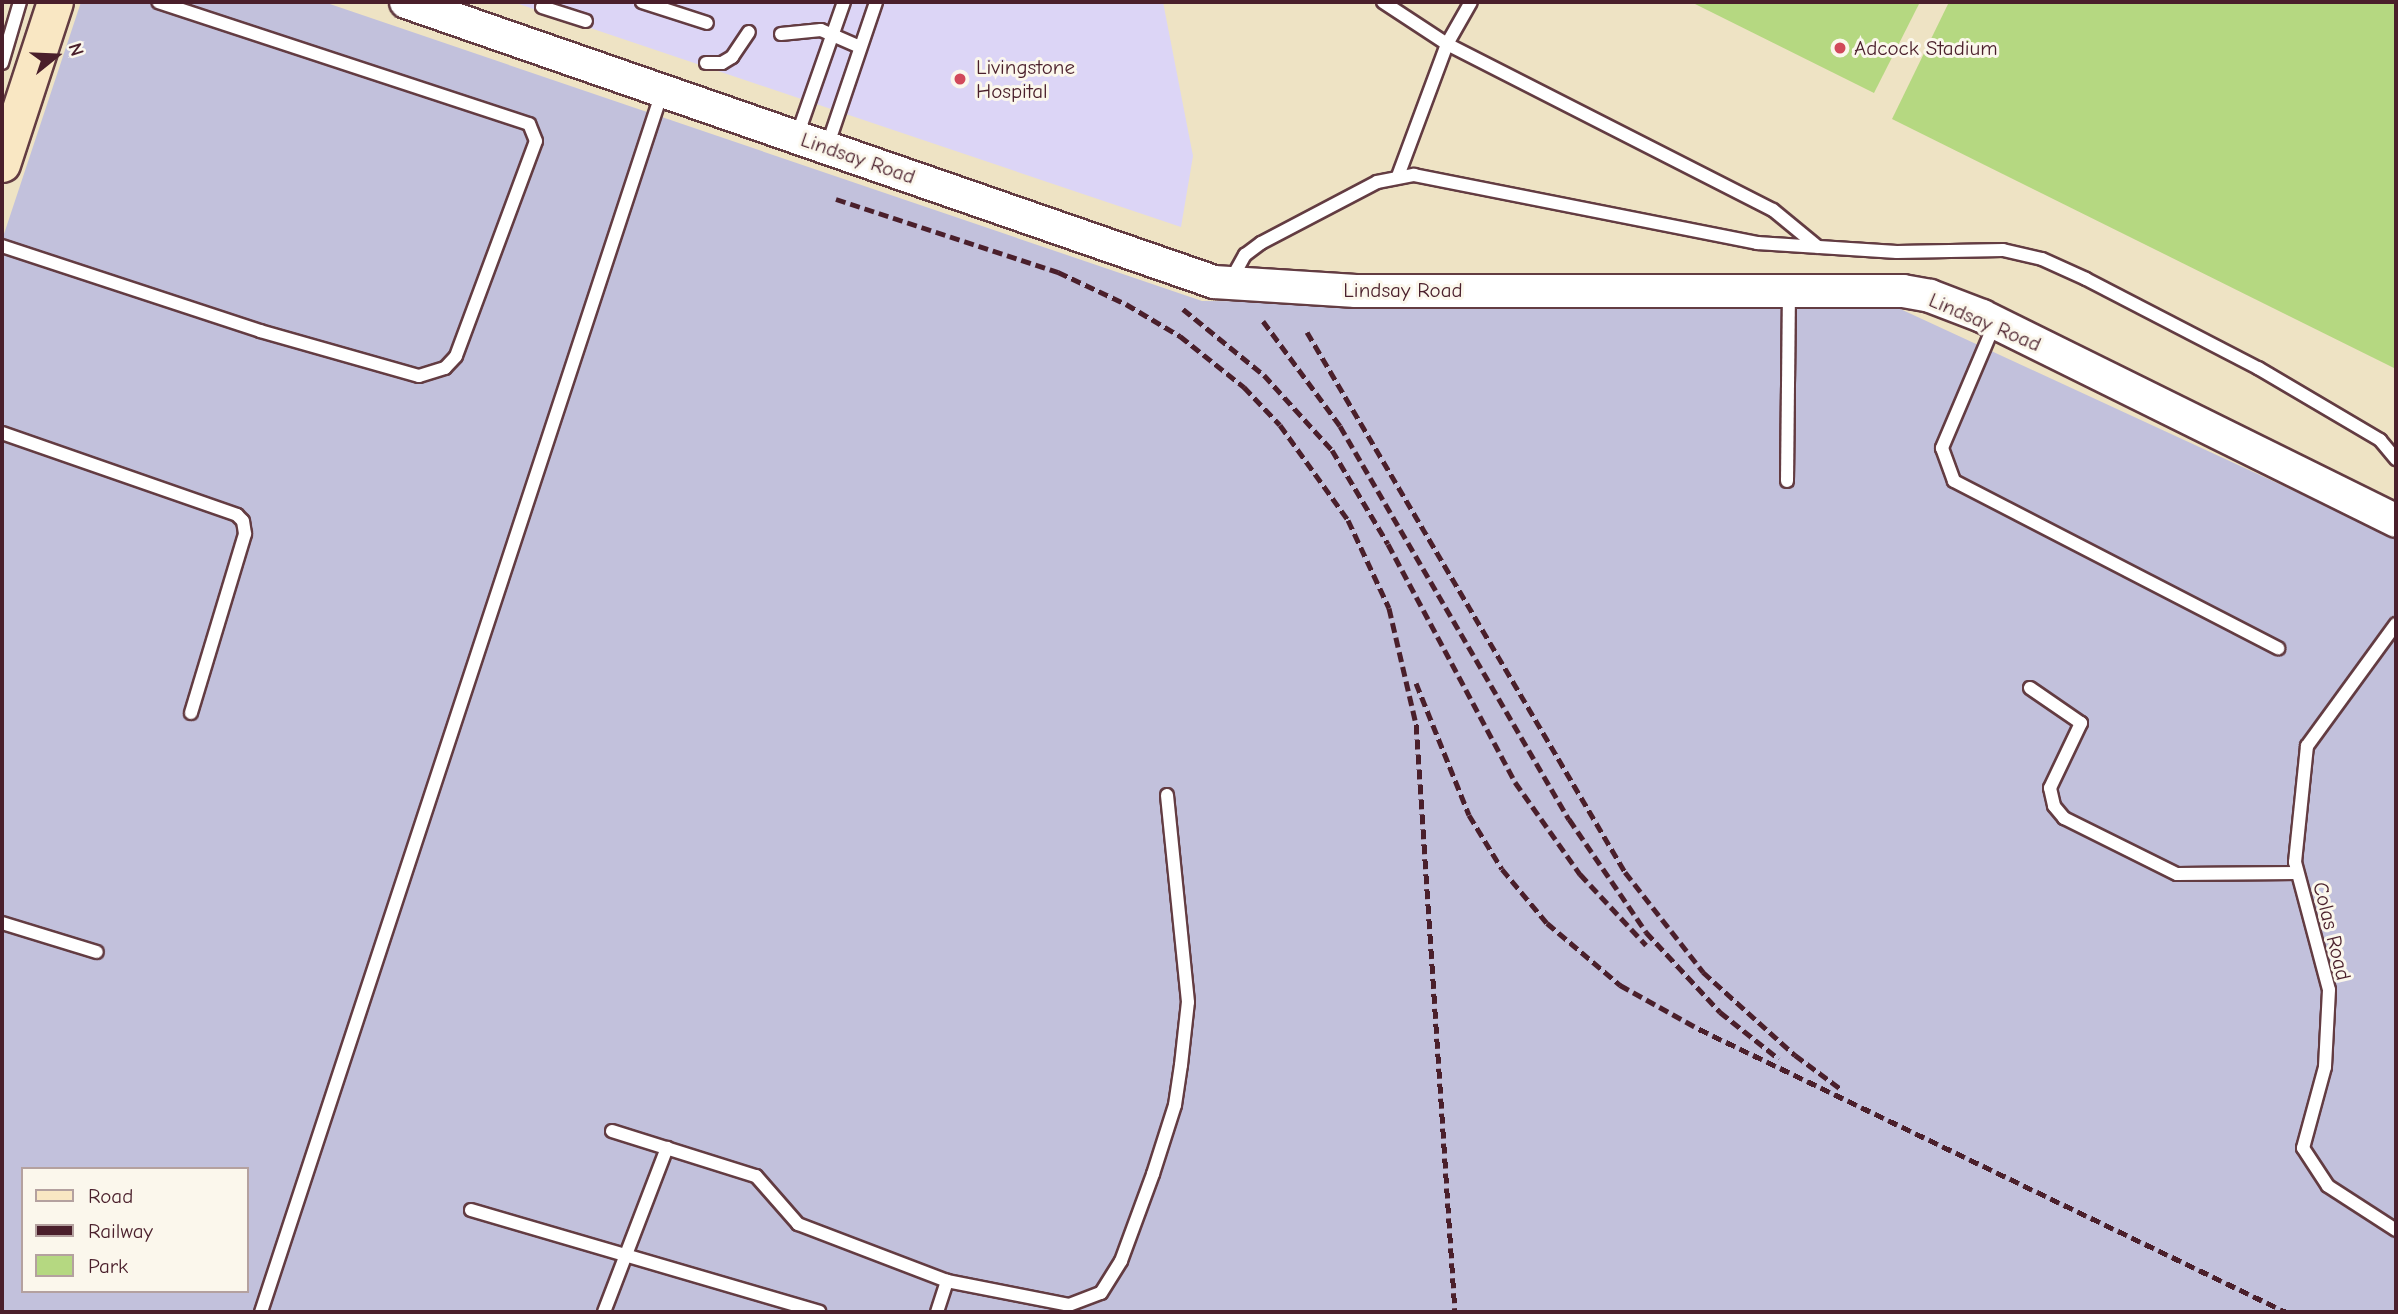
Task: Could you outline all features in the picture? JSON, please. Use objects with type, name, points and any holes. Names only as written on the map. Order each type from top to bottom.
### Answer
[{"type":"main road","points":[[2,164],[55,2]]},
{"type":"street","name":"Lindsay Road","points":[[406,2],[1190,275],[1230,284],[1356,291],[1789,290],[1903,291],[1930,296],[1995,323],[2396,520]]},
{"type":"lane","points":[[2,63],[20,2]]},
{"type":"lane","points":[[2,246],[260,331],[419,376],[445,368],[456,356],[513,210],[536,141],[534,129],[518,118],[159,2]]},
{"type":"lane","points":[[642,2],[707,23]]},
{"type":"lane","points":[[797,136],[844,2]]},
{"type":"lane","points":[[827,147],[858,46],[876,2]]},
{"type":"lane","points":[[1383,2],[1447,44],[1773,210],[1818,247]]},
{"type":"lane","points":[[1398,176],[1447,44],[1471,2]]},
{"type":"lane","points":[[542,7],[564,8],[586,21]]},
{"type":"lane","points":[[780,34],[812,30],[833,34],[858,46]]},
{"type":"lane","points":[[706,63],[722,63],[732,57],[749,32]]},
{"type":"lane","points":[[261,1312],[663,90]]},
{"type":"lane","points":[[1230,284],[1245,255],[1261,243],[1377,182],[1398,176],[1436,176],[1757,243],[1818,247],[2003,250],[2042,259],[2258,368],[2380,440],[2396,459]]},
{"type":"lane","points":[[1787,481],[1789,290]]},
{"type":"lane","points":[[1995,323],[1942,448],[1954,481],[2278,648]]},
{"type":"lane","points":[[2,433],[237,515],[243,521],[246,534],[191,713]]},
{"type":"lane","name":"Colas Road","points":[[2396,624],[2307,746],[2297,873],[2329,990],[2325,1067],[2302,1147],[2328,1186],[2396,1230]]},
{"type":"lane","points":[[2031,688],[2081,723],[2050,788],[2054,806],[2064,818],[2177,874],[2297,873]]},
{"type":"lane","points":[[612,1130],[756,1176],[798,1224],[947,1281],[1052,1308],[1084,1303],[1111,1282],[1175,1105],[1188,1002],[1167,795]]},
{"type":"lane","points":[[2,923],[97,952]]},
{"type":"lane","points":[[604,1312],[623,1254],[667,1147]]},
{"type":"lane","points":[[471,1210],[819,1312]]},
{"type":"lane","points":[[937,1312],[947,1281]]},
{"type":"shaded area","points":[[81,2],[324,2],[1202,301],[1896,307],[2396,538],[2396,1312],[2,1312],[2,240]]},
{"type":"shaded area","name":"Livingstone Hospital","points":[[513,2],[1163,2],[1193,156],[1181,227]]},
{"type":"green space","name":"Adcock Stadium","points":[[1691,2],[1920,2],[1874,93]]},
{"type":"green space","points":[[1949,2],[2396,2],[2396,369],[1892,119]]},
{"type":"railway","points":[[836,199],[1058,272],[1126,304],[1180,336],[1244,387],[1280,425],[1348,520],[1389,608],[1416,724],[1455,1312]]},
{"type":"railway","points":[[1183,309],[1264,375],[1332,450],[1388,544],[1515,782],[1580,874],[1646,945]]},
{"type":"railway","points":[[1263,321],[1340,426],[1569,819],[1646,932],[1720,1012],[1779,1059]]},
{"type":"railway","points":[[1307,332],[1625,872],[1703,972],[1795,1055],[1841,1089]]},
{"type":"railway","points":[[1416,683],[1469,815],[1502,869],[1547,923],[1620,985],[1699,1029],[2286,1312]]},
{"type":"place","name":"Adcock Stadium","points":[[1840,48]]},
{"type":"place","name":"Livingstone Hospital","points":[[960,79]]}]
